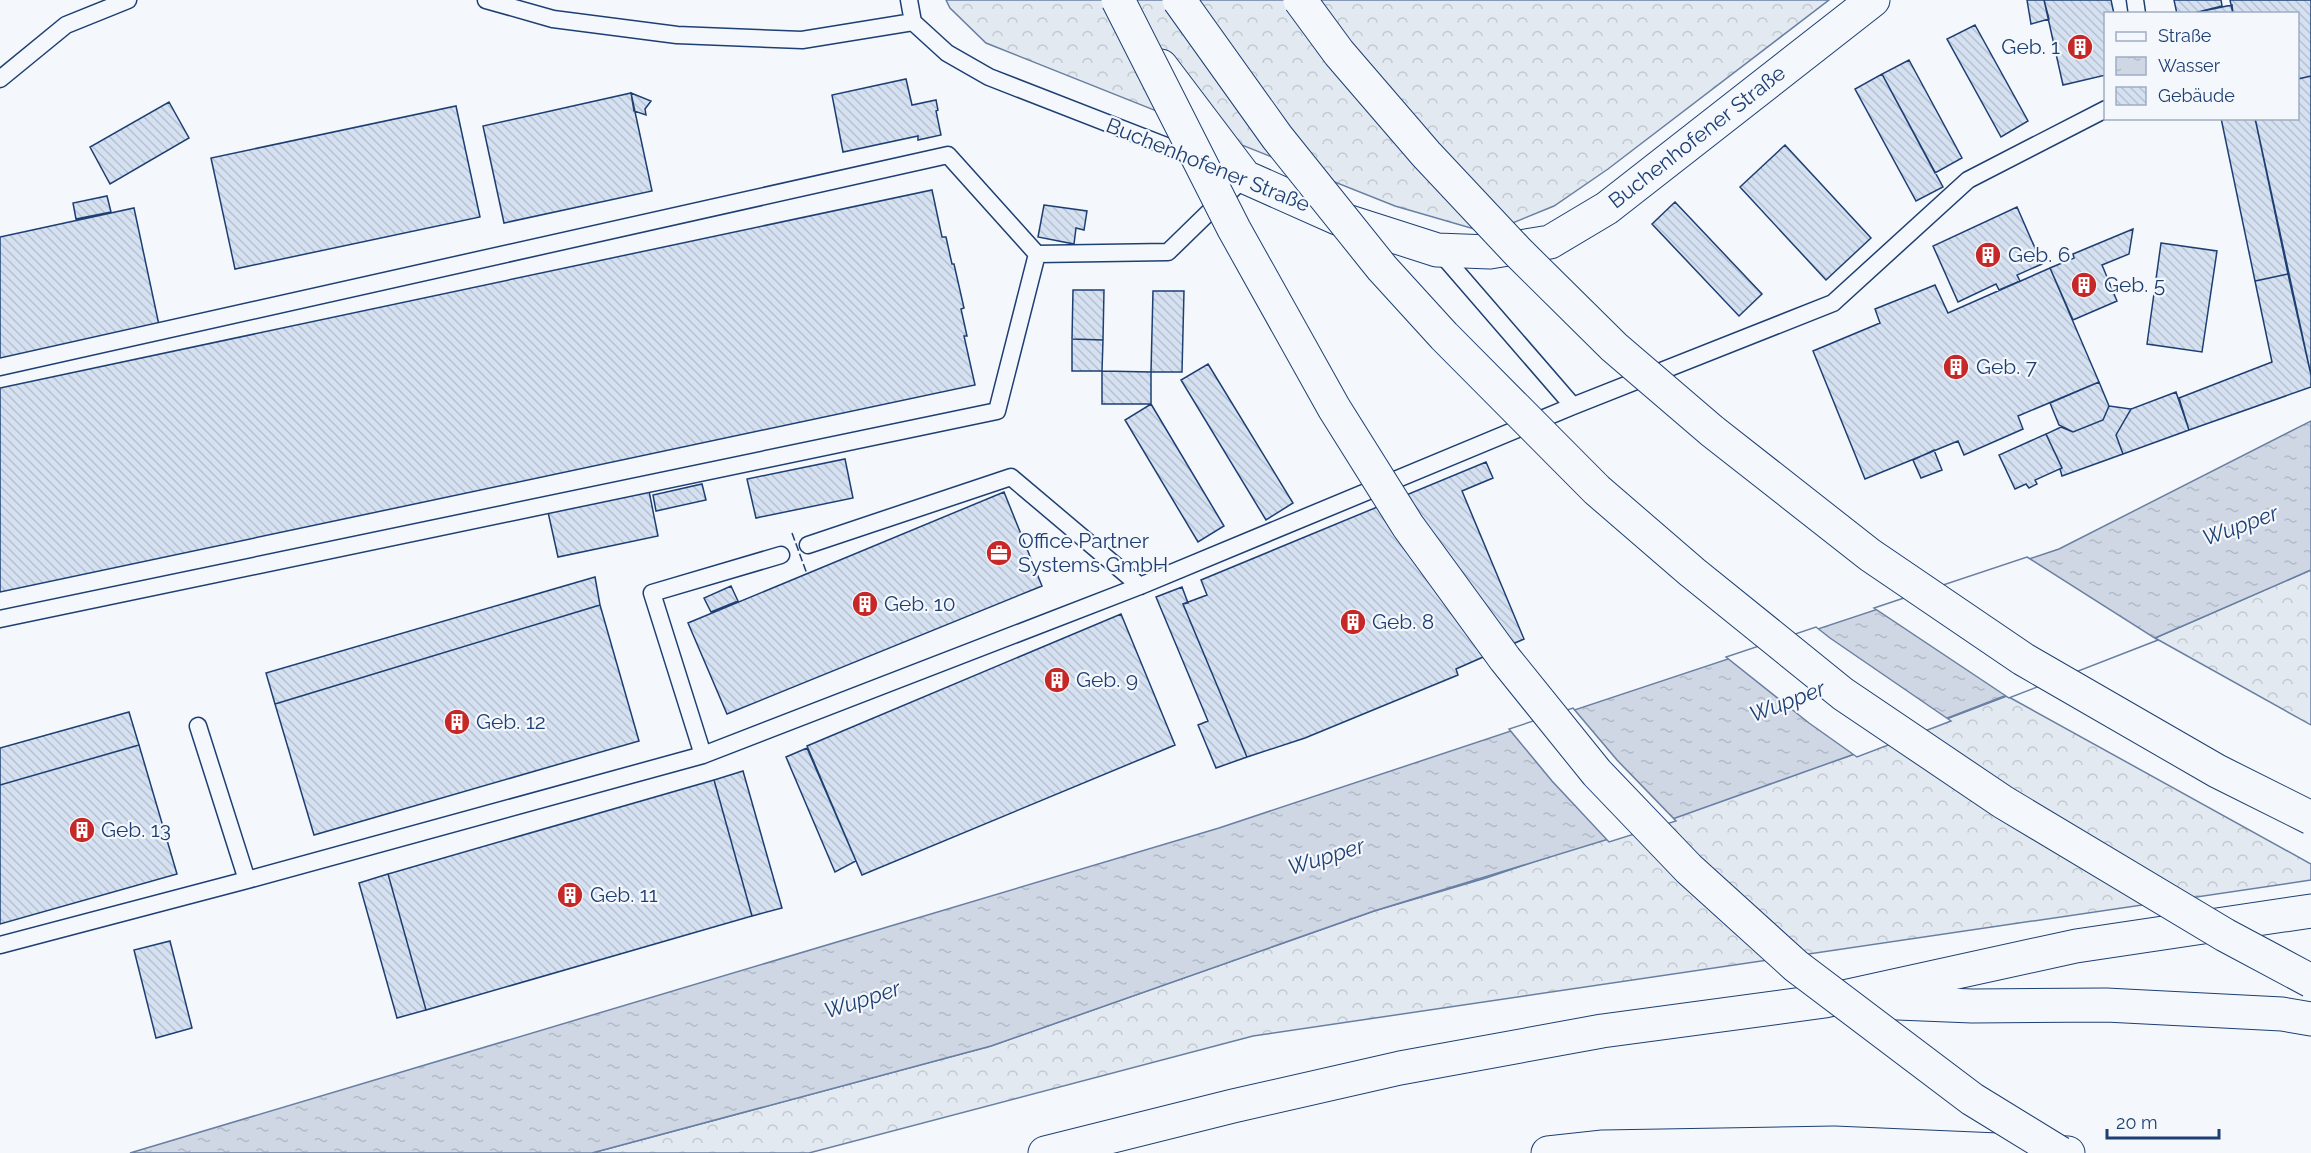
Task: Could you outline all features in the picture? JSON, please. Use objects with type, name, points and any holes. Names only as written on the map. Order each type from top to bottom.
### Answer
[{"type":"main road","points":[[1111,0],[1245,177]]},
{"type":"main road","points":[[1118,0],[1234,229],[1334,408],[1408,526],[1504,659],[1590,764],[1689,869],[1796,966],[1972,1099],[2060,1153]]},
{"type":"main road","points":[[1179,0],[1277,137],[1382,268],[1444,336],[1597,490],[1692,572],[1843,694],[2003,802],[2225,935],[2311,981]]},
{"type":"main road","points":[[1300,0],[1339,53],[1426,154],[1518,252],[1614,346],[1712,431],[1870,555],[2023,659],[2217,771],[2311,818]]},
{"type":"main road","name":"Buchenhofener Straße","points":[[1245,177],[1337,218],[1437,250],[1490,252],[1550,242],[1606,208],[1873,0]]},
{"type":"main road","points":[[1045,1153],[1233,1106],[1401,1068],[1602,1030],[1825,1001],[2076,946],[2311,911]]},
{"type":"main road","points":[[1825,1001],[1972,1006],[2106,1005],[2282,1014],[2311,1019]]},
{"type":"main road","points":[[1548,1153],[1603,1147],[1834,1143],[2068,1153]]},
{"type":"lane","points":[[0,79],[66,25],[128,0]]},
{"type":"lane","points":[[486,0],[553,19],[677,35],[802,40],[913,22],[909,0]]},
{"type":"lane","name":"Buchenhofener Straße","points":[[913,22],[947,53],[989,77],[1245,177]]},
{"type":"lane","points":[[0,945],[703,755],[1140,586],[1573,406],[1833,303],[1968,180],[2104,110]]},
{"type":"lane","points":[[0,367],[948,155],[1037,254],[1168,252],[1245,177]]},
{"type":"lane","points":[[1437,250],[1573,406]]},
{"type":"lane","points":[[0,619],[997,411],[1037,254]]},
{"type":"lane","points":[[808,545],[1011,477],[1140,586]]},
{"type":"lane","points":[[703,755],[652,593],[781,555]]},
{"type":"lane","points":[[198,726],[247,880]]},
{"type":"green space","points":[[946,0],[1829,0],[1608,169],[1554,206],[1488,233],[1395,206],[986,43],[950,8]]},
{"type":"green space","points":[[2311,570],[2311,725],[2155,638]]},
{"type":"green space","points":[[2007,696],[2311,864],[2311,880],[1253,1036],[809,1153],[592,1153],[991,1046],[1374,911],[1486,878],[1849,756]]},
{"type":"water","name":"Wupper","points":[[2311,421],[2311,570],[2155,638],[1849,756],[1664,822],[1374,911],[991,1046],[592,1153],[130,1153],[1219,828],[2059,549]]},
{"type":"pier","points":[[2027,557],[2158,640],[2009,698],[1874,608]]},
{"type":"pier","points":[[1816,627],[1951,721],[1857,757],[1809,723],[1726,657]]},
{"type":"pier","points":[[1573,708],[1617,760],[1676,821],[1609,842],[1552,781],[1509,729]]},
{"type":"building","points":[[2027,0],[2044,0],[2049,19],[2031,24]]},
{"type":"building","name":"Geb. 1","points":[[2044,0],[2111,0],[2114,12],[2104,12],[2104,75],[2063,85]]},
{"type":"building","points":[[2174,0],[2221,0],[2222,6],[2198,12],[2177,12]]},
{"type":"building","points":[[2230,0],[2311,0],[2311,76],[2299,79],[2299,12],[2233,12]]},
{"type":"building","points":[[2232,5],[2233,12],[2198,12]]},
{"type":"building","points":[[1975,25],[2028,121],[2001,137],[1947,39]]},
{"type":"building","points":[[1909,60],[1962,158],[1935,173],[1882,74]]},
{"type":"building","points":[[1882,74],[1943,187],[1916,201],[1855,89]]},
{"type":"building","points":[[2311,76],[2311,375],[2255,120],[2299,120],[2299,79]]},
{"type":"building","points":[[906,79],[912,105],[936,100],[941,135],[918,140],[918,136],[843,152],[832,95]]},
{"type":"building","points":[[631,93],[652,191],[504,223],[483,126]]},
{"type":"building","points":[[631,93],[651,101],[645,109],[646,115],[634,111]]},
{"type":"building","points":[[169,102],[189,138],[110,184],[90,147]]},
{"type":"building","points":[[456,106],[480,217],[235,269],[211,158]]},
{"type":"building","points":[[2221,120],[2255,120],[2288,274],[2255,281]]},
{"type":"building","points":[[1785,145],[1871,238],[1826,280],[1740,187]]},
{"type":"building","points":[[932,190],[942,237],[946,237],[964,308],[961,309],[967,336],[964,336],[975,385],[0,592],[0,388]]},
{"type":"building","points":[[107,196],[111,212],[76,219],[73,203]]},
{"type":"building","points":[[1675,202],[1762,294],[1739,316],[1652,224]]},
{"type":"building","points":[[1044,205],[1087,211],[1084,230],[1076,228],[1074,244],[1038,237]]},
{"type":"building","name":"Geb. 6","points":[[2017,207],[2042,264],[2017,275],[2020,281],[1999,290],[1996,284],[1958,302],[1933,246]]},
{"type":"building","points":[[134,208],[159,325],[0,359],[0,237]]},
{"type":"building","name":"Geb. 5","points":[[2133,229],[2129,254],[2102,265],[2117,301],[2073,320],[2050,268],[2074,258],[2073,254]]},
{"type":"building","points":[[2161,243],[2217,251],[2202,352],[2147,344]]},
{"type":"building","name":"Geb. 7","points":[[2050,268],[2099,382],[2018,416],[2023,429],[1964,455],[1958,441],[1865,479],[1813,351],[1880,323],[1875,309],[1935,285],[1948,313]]},
{"type":"building","points":[[2288,274],[2311,375],[2311,387],[2189,430],[2179,398],[2272,362],[2255,281]]},
{"type":"building","points":[[1073,290],[1104,290],[1103,340],[1072,339]]},
{"type":"building","points":[[1153,291],[1184,291],[1182,372],[1151,372]]},
{"type":"building","points":[[1072,339],[1103,340],[1102,371],[1072,371]]},
{"type":"building","points":[[1208,364],[1293,503],[1266,520],[1181,380]]},
{"type":"building","points":[[1102,371],[1151,372],[1151,404],[1102,404]]},
{"type":"building","points":[[2099,382],[2109,406],[2103,420],[2073,432],[2059,425],[2050,403]]},
{"type":"building","points":[[2176,392],[2189,430],[2123,454],[2116,435],[2131,409]]},
{"type":"building","points":[[1151,404],[1224,526],[1198,542],[1125,420]]},
{"type":"building","points":[[2109,406],[2131,409],[2116,435],[2123,454],[2062,476],[2060,469],[2062,468],[2046,434],[2061,427],[2073,432],[2103,420]]},
{"type":"building","points":[[2046,434],[2062,468],[2035,480],[2037,484],[2029,488],[2026,484],[2015,489],[1999,455]]},
{"type":"building","points":[[1934,450],[1942,470],[1921,478],[1913,460]]},
{"type":"building","points":[[845,459],[853,498],[756,518],[747,479]]},
{"type":"building","name":"Geb. 8","points":[[1486,462],[1493,478],[1462,491],[1524,639],[1456,669],[1458,675],[1305,738],[1247,757],[1183,604],[1207,595],[1201,580]]},
{"type":"building","points":[[702,484],[706,500],[656,511],[653,495]]},
{"type":"building","points":[[649,491],[658,536],[558,557],[548,512]]},
{"type":"building","name":"Geb. 10","points":[[1004,492],[1042,586],[727,714],[688,623]]},
{"type":"building","points":[[595,577],[600,605],[275,704],[266,673]]},
{"type":"building","points":[[731,586],[738,601],[711,612],[704,598]]},
{"type":"building","points":[[1182,587],[1188,603],[1183,604],[1247,757],[1216,768],[1198,725],[1208,721],[1156,597]]},
{"type":"building","name":"Geb. 12","points":[[600,605],[639,741],[314,835],[275,704]]},
{"type":"building","name":"Geb. 9","points":[[1121,614],[1175,745],[862,875],[807,746]]},
{"type":"building","points":[[129,712],[139,745],[0,785],[0,748]]},
{"type":"building","name":"Geb. 13","points":[[139,745],[177,874],[0,924],[0,785]]},
{"type":"building","points":[[807,748],[856,861],[835,872],[786,757]]},
{"type":"building","points":[[743,771],[782,908],[752,916],[714,780]]},
{"type":"building","name":"Geb. 11","points":[[714,780],[752,916],[426,1010],[388,874]]},
{"type":"building","points":[[388,874],[426,1010],[397,1018],[359,883]]},
{"type":"building","points":[[170,941],[192,1028],[156,1038],[134,950]]},
{"type":"fence","points":[[792,533],[807,574]]},
{"type":"place","name":"Geb. 1","points":[[2080,47]]},
{"type":"place","name":"Geb. 6","points":[[1988,255]]},
{"type":"place","name":"Geb. 5","points":[[2084,285]]},
{"type":"place","name":"Geb. 7","points":[[1956,367]]},
{"type":"place","name":"Office Partner Systems GmbH","points":[[999,553]]},
{"type":"place","name":"Geb. 10","points":[[865,604]]},
{"type":"place","name":"Geb. 8","points":[[1353,622]]},
{"type":"place","name":"Geb. 9","points":[[1057,680]]},
{"type":"place","name":"Geb. 12","points":[[457,722]]},
{"type":"place","name":"Geb. 13","points":[[82,830]]},
{"type":"place","name":"Geb. 11","points":[[570,895]]}]
